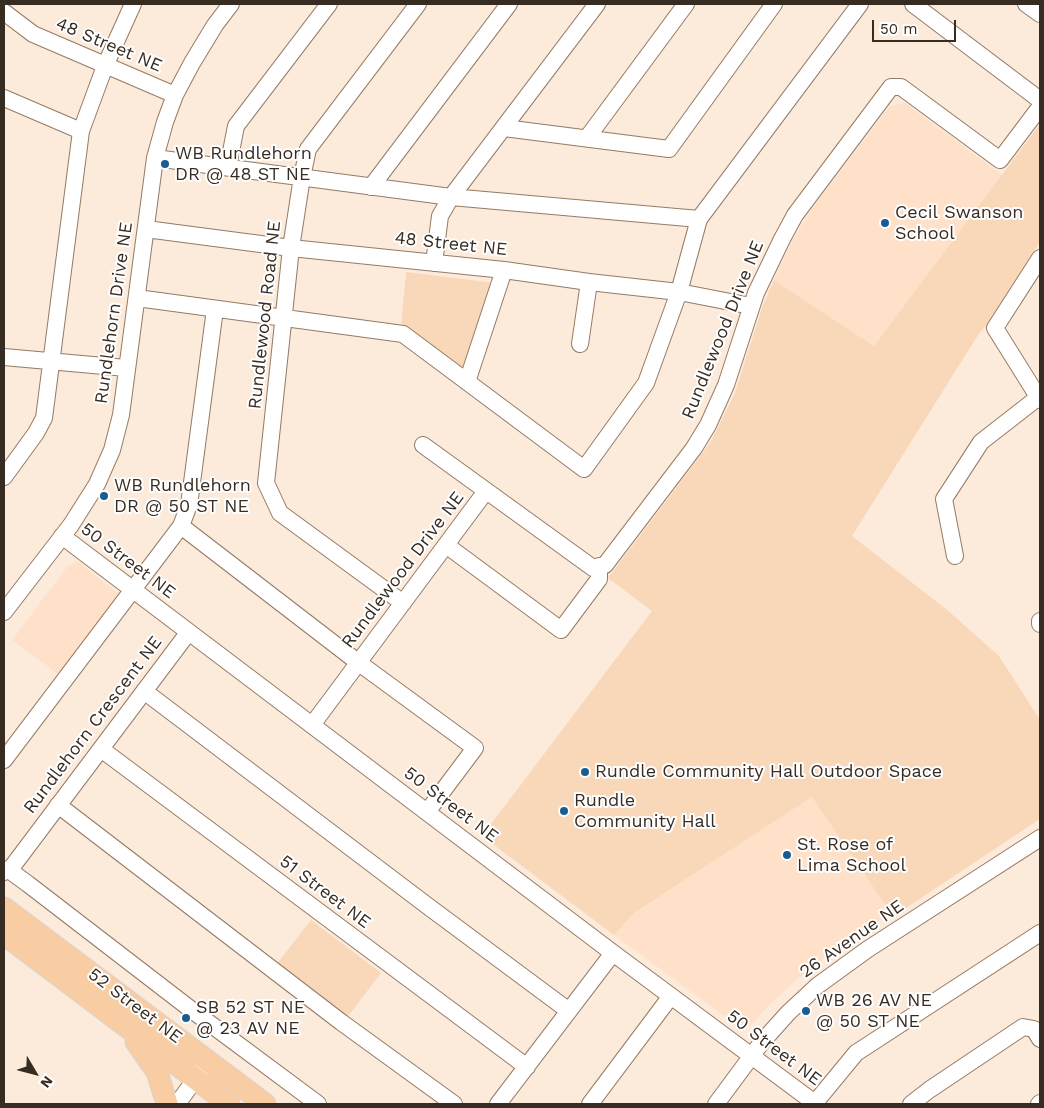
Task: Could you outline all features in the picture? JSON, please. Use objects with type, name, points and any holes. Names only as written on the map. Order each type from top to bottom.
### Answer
[{"type":"main road","name":"52 Street NE","points":[[4,908],[265,1104]]},
{"type":"main road","name":"52 Street NE","points":[[4,934],[229,1104]]},
{"type":"main road","points":[[125,1025],[157,1072],[167,1104]]},
{"type":"street","points":[[4,476],[36,433],[44,418],[81,131],[105,66],[133,4]]},
{"type":"street","name":"Rundlehorn Drive NE","points":[[4,612],[62,536],[97,484],[112,450],[121,415],[155,158],[175,95],[192,63],[231,4]]},
{"type":"street","points":[[228,167],[236,126],[329,4]]},
{"type":"street","name":"Rundlewood Road NE","points":[[403,603],[280,513],[266,483],[291,248],[308,149],[418,4]]},
{"type":"street","points":[[371,187],[509,4]]},
{"type":"street","points":[[434,263],[440,216],[451,197],[597,4]]},
{"type":"street","points":[[587,138],[686,4]]},
{"type":"street","points":[[504,128],[669,149],[774,4]]},
{"type":"street","points":[[137,298],[403,334],[584,469],[646,383],[679,292],[699,219],[860,4]]},
{"type":"street","points":[[913,4],[1040,100]]},
{"type":"street","points":[[1026,4],[1040,14]]},
{"type":"street","name":"48 Street NE","points":[[4,12],[33,34],[175,95]]},
{"type":"street","name":"Rundlewood Drive NE","points":[[312,725],[486,491],[593,568],[605,565],[694,448],[708,425],[726,386],[751,306],[774,255],[796,215],[892,87],[901,87],[1000,160],[1040,107]]},
{"type":"street","points":[[4,98],[81,131]]},
{"type":"street","points":[[155,158],[451,197],[699,219]]},
{"type":"street","name":"48 Street NE","points":[[146,229],[291,248],[504,270],[679,292],[751,306]]},
{"type":"street","points":[[955,556],[944,499],[981,442],[1040,398],[994,328],[1040,258]]},
{"type":"street","points":[[467,382],[504,270]]},
{"type":"street","points":[[580,344],[589,282]]},
{"type":"street","points":[[4,760],[181,526],[189,505],[215,309]]},
{"type":"street","points":[[4,356],[126,368]]},
{"type":"street","points":[[423,445],[486,491]]},
{"type":"street","points":[[181,526],[359,663],[475,748],[427,812]]},
{"type":"street","name":"50 Street NE","points":[[62,536],[188,633],[815,1104]]},
{"type":"street","points":[[446,545],[561,630],[599,579],[599,566]]},
{"type":"street","name":"Rundlehorn Crescent NE","points":[[188,633],[8,869],[318,1104]]},
{"type":"street","points":[[144,691],[569,1011]]},
{"type":"street","name":"51 Street NE","points":[[101,749],[527,1067]]},
{"type":"street","points":[[58,805],[341,1022],[454,1104]]},
{"type":"street","name":"26 Avenue NE","points":[[716,1104],[752,1055],[788,1013],[817,986],[868,949],[1040,838]]},
{"type":"street","points":[[815,1104],[856,1053],[1040,933]]},
{"type":"street","points":[[498,1104],[613,953]]},
{"type":"street","points":[[590,1104],[671,996]]},
{"type":"street","points":[[911,1104],[1023,1027],[1034,1029],[1040,1039]]},
{"type":"street","points":[[177,1104],[208,1062]]},
{"type":"shaded area","name":"Cecil Swanson School","points":[[905,103],[1002,175],[874,346],[774,280],[793,239],[814,206],[890,106]]},
{"type":"shaded area","points":[[1040,124],[1040,242],[991,319],[978,335],[852,536],[946,609],[999,656],[1040,720],[1040,819],[906,908],[892,915],[812,797],[634,913],[614,935],[482,836],[652,611],[608,578],[710,443],[735,393],[763,305],[774,280],[874,346]]},
{"type":"shaded area","points":[[406,272],[495,283],[468,368],[462,368],[401,327]]},
{"type":"shaded area","points":[[77,561],[119,594],[58,674],[12,640],[67,567]]},
{"type":"shaded area","name":"St. Rose of Lima School","points":[[812,797],[891,913],[849,939],[800,977],[771,1003],[750,1026],[738,1026],[614,935],[634,913]]},
{"type":"shaded area","points":[[311,920],[381,973],[346,1019],[276,965]]},
{"type":"place","name":"WB Rundlehorn DR @ 48 ST NE","points":[[165,164]]},
{"type":"place","name":"Cecil Swanson School","points":[[885,223]]},
{"type":"place","name":"WB Rundlehorn DR @ 50 ST NE","points":[[104,496]]},
{"type":"place","name":"Rundle Community Hall Outdoor Space","points":[[585,772]]},
{"type":"place","name":"Rundle Community Hall","points":[[564,811]]},
{"type":"place","name":"St. Rose of Lima School","points":[[787,855]]},
{"type":"place","name":"WB 26 AV NE @ 50 ST NE","points":[[806,1011]]},
{"type":"place","name":"SB 52 ST NE @ 23 AV NE","points":[[186,1018]]}]
